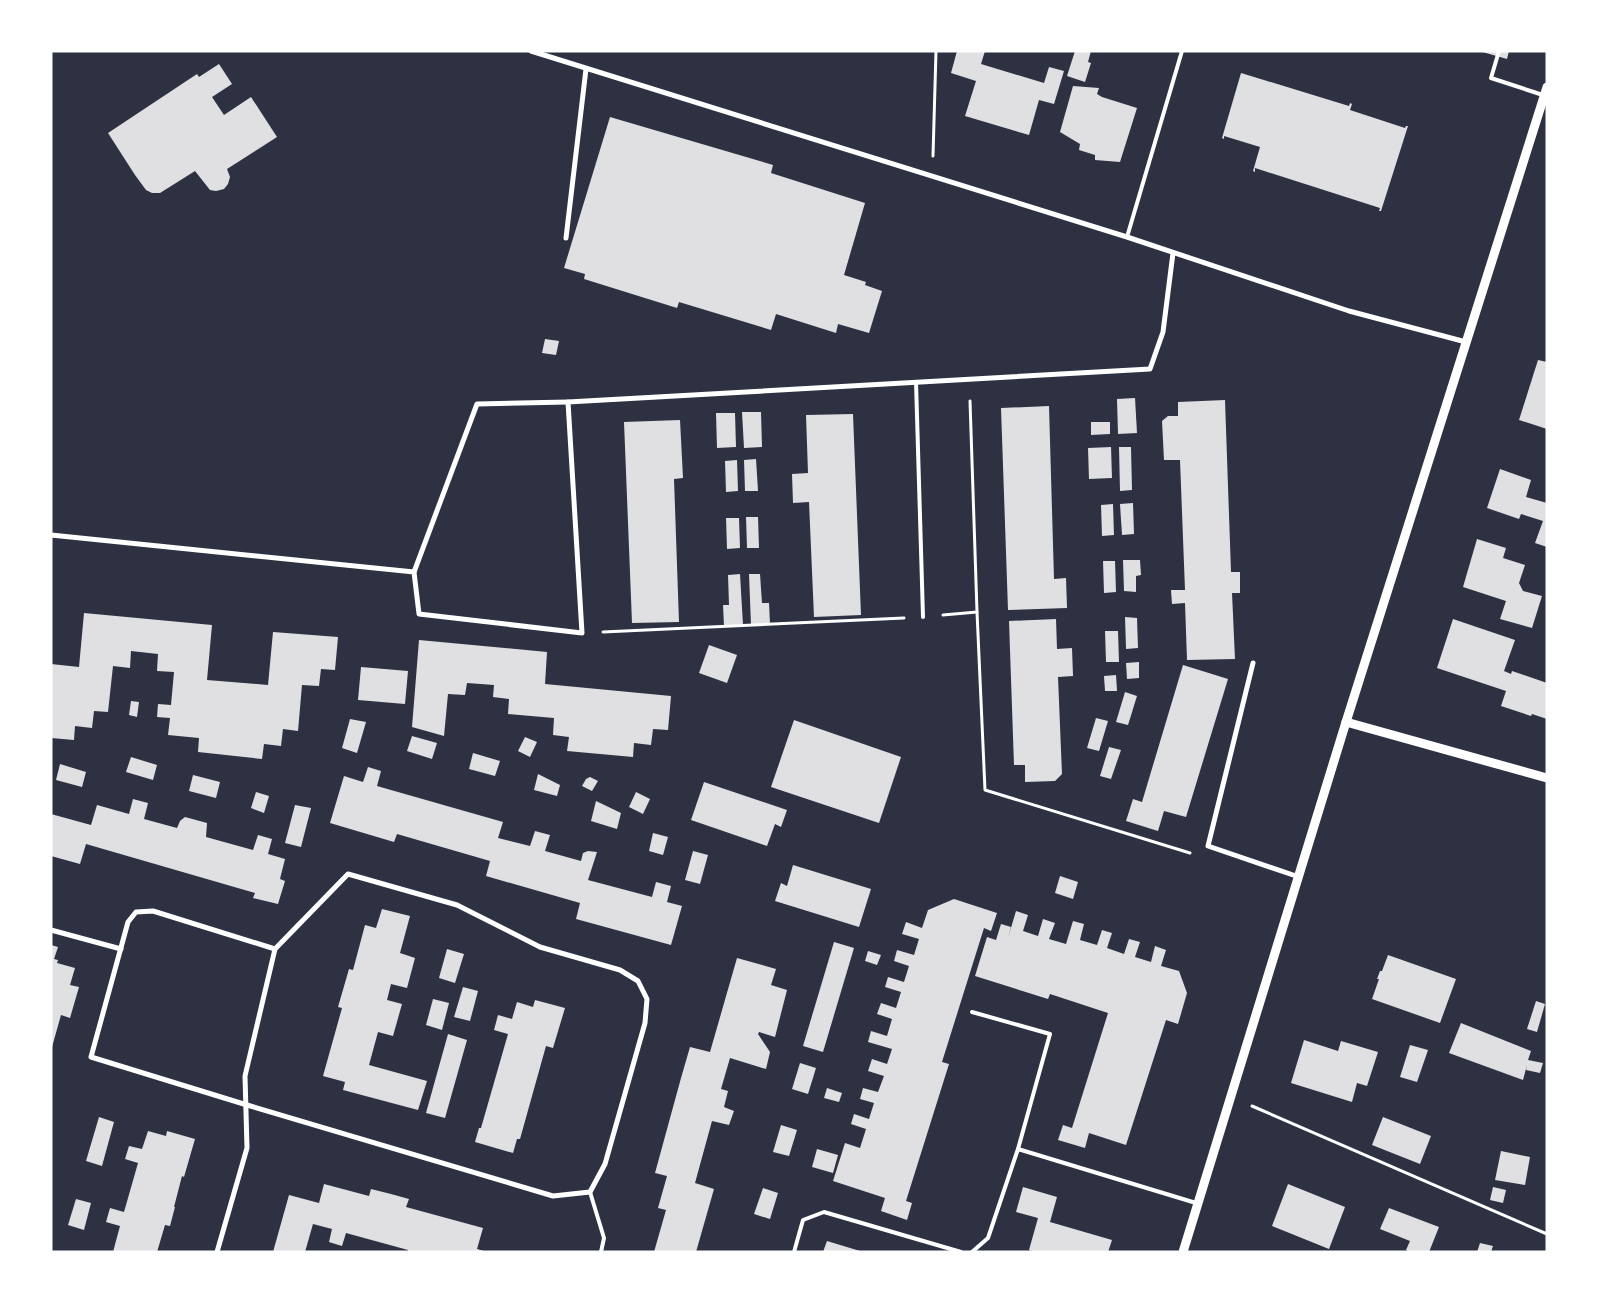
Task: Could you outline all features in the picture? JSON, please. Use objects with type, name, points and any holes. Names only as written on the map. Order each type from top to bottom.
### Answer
[{"type":"street","points":[[531,51],[1127,236],[1349,312],[1466,342]]},
{"type":"street","points":[[566,238],[586,69]]},
{"type":"street","points":[[1183,1252],[1346,722],[1546,91]]},
{"type":"street","points":[[568,402],[582,633],[419,614],[414,572],[477,404],[568,402],[1150,369],[1163,332],[1174,253]]},
{"type":"street","points":[[51,535],[414,572]]},
{"type":"street","points":[[1253,663],[1208,846],[1299,877]]},
{"type":"street","points":[[1346,722],[1547,778]]},
{"type":"street","points":[[217,1252],[247,1148],[247,1106],[246,1076],[275,949],[348,874],[457,905],[540,947],[620,970],[638,981],[647,999],[645,1023],[605,1164],[590,1192],[553,1196],[247,1106],[91,1057],[128,922],[136,912],[153,911],[275,949]]},
{"type":"street","points":[[51,930],[121,950]]},
{"type":"lane","points":[[1127,236],[1182,51]]},
{"type":"lane","points":[[1499,51],[1491,78],[1546,91]]},
{"type":"lane","points":[[916,382],[923,617]]},
{"type":"lane","points":[[972,1012],[1050,1034],[1018,1149],[988,1238],[972,1252]]},
{"type":"lane","points":[[1018,1149],[1198,1204]]},
{"type":"lane","points":[[590,1192],[604,1238],[601,1252]]},
{"type":"lane","points":[[794,1252],[803,1220],[824,1212],[961,1252]]},
{"type":"path","points":[[933,176],[936,51]]},
{"type":"path","points":[[970,380],[985,790],[1194,854],[1208,846]]},
{"type":"path","points":[[582,633],[923,617],[977,612]]},
{"type":"path","points":[[1232,1097],[1547,1234]]},
{"type":"building","points":[[957,51],[985,51],[981,64],[1044,83],[1049,67],[1064,71],[1054,104],[1039,100],[1029,135],[965,116],[976,81],[951,73]]},
{"type":"building","points":[[1075,51],[1091,51],[1088,62],[1091,63],[1085,82],[1067,76]]},
{"type":"building","points":[[1479,51],[1509,51],[1507,59]]},
{"type":"building","points":[[219,64],[232,84],[212,97],[224,115],[251,97],[277,137],[227,169],[230,177],[224,189],[210,190],[195,171],[160,193],[152,193],[146,190],[108,133],[197,74],[199,77]]},
{"type":"building","points":[[1241,73],[1349,106],[1350,103],[1352,104],[1350,110],[1405,128],[1408,126],[1381,211],[1379,211],[1380,208],[1255,168],[1255,172],[1253,171],[1260,147],[1224,136],[1224,139],[1222,138]]},
{"type":"building","points":[[1073,86],[1099,88],[1097,94],[1102,97],[1137,108],[1120,162],[1095,160],[1095,155],[1079,150],[1080,144],[1060,132]]},
{"type":"building","points":[[610,117],[773,165],[771,173],[865,203],[844,275],[866,282],[865,285],[882,291],[869,333],[838,324],[836,333],[776,314],[771,330],[679,302],[677,308],[584,279],[585,274],[564,268]]},
{"type":"building","points":[[545,339],[559,341],[556,355],[542,353]]},
{"type":"building","points":[[1538,360],[1547,362],[1547,429],[1519,420]]},
{"type":"building","points":[[1135,398],[1137,433],[1118,434],[1117,399]]},
{"type":"building","points":[[1225,400],[1231,572],[1240,572],[1240,593],[1232,593],[1235,659],[1187,660],[1185,603],[1172,604],[1171,590],[1185,590],[1180,460],[1164,460],[1162,421],[1168,416],[1178,416],[1178,402]]},
{"type":"building","points":[[1049,406],[1054,579],[1066,578],[1067,608],[1008,610],[1001,408]]},
{"type":"building","points":[[742,412],[761,412],[762,447],[744,448]]},
{"type":"building","points":[[716,413],[735,413],[736,447],[717,448]]},
{"type":"building","points":[[853,414],[861,615],[814,617],[809,502],[793,503],[792,474],[808,473],[806,415]]},
{"type":"building","points":[[680,420],[683,478],[674,479],[679,622],[632,623],[624,422]]},
{"type":"building","points":[[1091,422],[1110,422],[1110,434],[1091,435]]},
{"type":"building","points":[[1111,447],[1112,478],[1089,479],[1088,448]]},
{"type":"building","points":[[1119,447],[1131,447],[1132,490],[1120,491]]},
{"type":"building","points":[[756,459],[758,491],[745,491],[744,460]]},
{"type":"building","points":[[737,460],[738,491],[726,492],[725,461]]},
{"type":"building","points":[[1500,469],[1531,480],[1526,497],[1547,503],[1547,547],[1535,543],[1543,521],[1521,514],[1519,519],[1487,508]]},
{"type":"building","points":[[1133,503],[1134,534],[1122,535],[1120,504]]},
{"type":"building","points":[[1113,504],[1114,535],[1102,536],[1101,505]]},
{"type":"building","points":[[746,517],[758,517],[759,548],[747,548]]},
{"type":"building","points":[[726,518],[739,518],[740,548],[727,549]]},
{"type":"building","points":[[1477,539],[1506,548],[1503,558],[1525,565],[1519,583],[1523,591],[1542,596],[1532,628],[1500,619],[1506,601],[1463,587]]},
{"type":"building","points":[[1123,560],[1140,560],[1141,575],[1136,576],[1136,592],[1124,591]]},
{"type":"building","points":[[1103,561],[1115,561],[1116,592],[1104,593]]},
{"type":"building","points":[[740,574],[743,625],[724,626],[723,605],[729,605],[728,575]]},
{"type":"building","points":[[749,574],[760,574],[762,603],[769,603],[770,624],[751,625]]},
{"type":"building","points":[[84,613],[212,625],[207,680],[268,685],[273,632],[338,637],[335,670],[321,669],[319,686],[302,685],[298,731],[283,729],[281,746],[264,744],[262,759],[198,752],[199,738],[168,735],[170,718],[157,717],[158,704],[171,705],[174,672],[157,671],[158,654],[131,651],[130,668],[113,666],[108,712],[94,711],[92,728],[75,726],[74,740],[51,738],[51,664],[79,667]]},
{"type":"building","points":[[1125,617],[1137,618],[1138,648],[1126,649]]},
{"type":"building","points":[[1056,619],[1057,649],[1072,648],[1073,676],[1058,677],[1062,774],[1055,781],[1025,782],[1025,765],[1014,765],[1009,621]]},
{"type":"building","points":[[1453,619],[1515,640],[1504,671],[1511,674],[1512,671],[1547,683],[1547,719],[1501,706],[1506,691],[1437,668]]},
{"type":"building","points":[[1105,631],[1118,631],[1119,662],[1106,662]]},
{"type":"building","points":[[419,640],[547,652],[545,684],[671,696],[668,730],[653,729],[651,745],[634,743],[633,757],[567,751],[569,737],[553,735],[554,718],[508,714],[509,699],[493,697],[494,685],[467,683],[465,695],[448,694],[444,736],[412,727]]},
{"type":"building","points":[[709,645],[737,655],[727,683],[699,673]]},
{"type":"building","points":[[1139,662],[1139,678],[1127,679],[1126,663]]},
{"type":"building","points":[[1183,665],[1228,679],[1186,817],[1164,811],[1158,831],[1126,821],[1133,799],[1142,802]]},
{"type":"building","points":[[361,667],[408,671],[405,704],[358,700]]},
{"type":"building","points":[[1116,675],[1117,691],[1105,691],[1104,676]]},
{"type":"building","points":[[1125,692],[1137,696],[1128,725],[1116,722]]},
{"type":"building","points":[[131,701],[139,702],[137,717],[129,715]]},
{"type":"building","points":[[1096,718],[1108,721],[1099,751],[1087,748]]},
{"type":"building","points":[[350,719],[366,722],[357,753],[342,748]]},
{"type":"building","points":[[794,720],[901,757],[879,823],[771,787]]},
{"type":"building","points":[[412,736],[437,743],[432,759],[407,751]]},
{"type":"building","points":[[525,737],[537,742],[530,757],[518,751]]},
{"type":"building","points":[[1109,747],[1121,750],[1111,779],[1100,776]]},
{"type":"building","points":[[473,753],[500,761],[495,776],[469,769]]},
{"type":"building","points":[[131,757],[157,765],[153,780],[126,772]]},
{"type":"building","points":[[60,764],[86,772],[82,787],[56,780]]},
{"type":"building","points":[[368,767],[381,771],[377,786],[503,822],[498,838],[530,846],[535,831],[550,835],[545,851],[581,861],[583,853],[588,851],[597,852],[588,880],[652,897],[656,882],[671,886],[667,902],[682,906],[671,945],[576,919],[580,903],[486,876],[490,861],[397,834],[394,842],[330,823],[344,776],[363,782]]},
{"type":"building","points":[[538,774],[560,785],[557,796],[534,790]]},
{"type":"building","points":[[193,775],[220,782],[216,798],[189,791]]},
{"type":"building","points":[[590,777],[598,781],[592,791],[582,786],[586,779]]},
{"type":"building","points":[[704,782],[787,810],[781,827],[775,824],[767,846],[691,820]]},
{"type":"building","points":[[256,792],[269,796],[264,813],[251,808]]},
{"type":"building","points":[[636,792],[650,799],[643,814],[629,807]]},
{"type":"building","points":[[133,799],[148,803],[144,819],[177,828],[180,821],[185,817],[207,823],[206,837],[253,850],[258,835],[272,839],[268,854],[285,859],[280,879],[285,881],[278,904],[253,898],[255,893],[86,844],[80,864],[51,856],[51,814],[91,825],[97,805],[129,814]]},
{"type":"building","points":[[596,801],[621,813],[617,829],[591,821]]},
{"type":"building","points":[[295,805],[311,808],[301,847],[285,843]]},
{"type":"building","points":[[653,833],[668,837],[663,855],[649,851]]},
{"type":"building","points":[[693,851],[708,855],[700,884],[685,880]]},
{"type":"building","points":[[793,865],[871,889],[859,927],[775,901],[781,883],[787,886]]},
{"type":"building","points":[[1060,876],[1078,882],[1073,899],[1055,893]]},
{"type":"building","points":[[954,899],[997,913],[991,931],[984,928],[942,1062],[949,1064],[906,1201],[912,1203],[907,1220],[881,1211],[885,1198],[833,1181],[845,1143],[860,1148],[866,1129],[851,1124],[854,1114],[869,1119],[874,1103],[860,1099],[863,1088],[878,1092],[884,1076],[868,1071],[872,1059],[887,1064],[892,1049],[868,1042],[871,1031],[887,1036],[892,1019],[877,1014],[881,1003],[896,1008],[901,992],[885,987],[888,977],[904,982],[909,966],[894,961],[897,950],[914,955],[919,939],[902,934],[906,922],[922,928],[928,910]]},
{"type":"building","points":[[382,909],[410,916],[400,953],[415,958],[407,988],[391,984],[387,1000],[402,1004],[393,1036],[378,1032],[369,1065],[427,1081],[418,1110],[343,1090],[345,1082],[323,1076],[342,1008],[338,1007],[349,969],[353,970],[365,925],[376,928]]},
{"type":"building","points":[[1016,911],[1028,915],[1023,931],[1038,936],[1043,919],[1055,923],[1049,939],[1066,944],[1073,921],[1084,924],[1080,940],[1097,945],[1102,930],[1112,933],[1107,948],[1124,954],[1129,939],[1140,942],[1135,957],[1151,962],[1155,946],[1166,950],[1161,966],[1179,971],[1187,993],[1178,1024],[1166,1020],[1126,1145],[1089,1133],[1085,1148],[1058,1140],[1063,1125],[1072,1128],[1108,1013],[1050,994],[1048,999],[975,976],[987,937],[996,940],[1001,924],[1011,927],[1008,938]]},
{"type":"building","points":[[834,942],[854,948],[823,1052],[803,1046]]},
{"type":"building","points":[[51,945],[58,947],[54,959],[58,960],[57,963],[75,968],[70,985],[79,987],[70,1018],[61,1015],[52,1047]]},
{"type":"building","points":[[447,949],[464,954],[455,983],[439,978]]},
{"type":"building","points":[[868,951],[881,955],[877,965],[865,961]]},
{"type":"building","points":[[1388,955],[1456,979],[1440,1023],[1372,999],[1379,979],[1377,979]]},
{"type":"building","points":[[737,958],[776,969],[771,985],[787,990],[775,1037],[759,1032],[758,1034],[770,1052],[766,1069],[730,1058],[721,1089],[728,1091],[724,1107],[734,1111],[729,1125],[712,1121],[695,1183],[714,1189],[696,1252],[654,1252],[666,1210],[658,1208],[667,1176],[655,1173],[681,1078],[690,1047],[710,1052]]},
{"type":"building","points":[[463,987],[478,991],[470,1021],[454,1017]]},
{"type":"building","points":[[433,999],[449,1003],[442,1030],[426,1025]]},
{"type":"building","points":[[535,1000],[565,1008],[553,1048],[546,1046],[520,1139],[517,1139],[513,1153],[475,1142],[479,1128],[481,1128],[508,1034],[494,1030],[498,1015],[512,1019],[517,1002],[533,1007]]},
{"type":"building","points":[[1536,1001],[1545,1004],[1537,1032],[1527,1029]]},
{"type":"building","points":[[1461,1023],[1531,1051],[1528,1060],[1543,1063],[1540,1073],[1526,1070],[1527,1065],[1523,1080],[1449,1053]]},
{"type":"building","points":[[448,1034],[467,1040],[445,1118],[426,1113]]},
{"type":"building","points":[[1304,1040],[1338,1051],[1341,1041],[1378,1052],[1367,1086],[1357,1083],[1352,1102],[1291,1083]]},
{"type":"building","points":[[1410,1045],[1428,1050],[1417,1082],[1400,1077]]},
{"type":"building","points":[[800,1063],[816,1068],[808,1094],[792,1089]]},
{"type":"building","points":[[827,1088],[842,1093],[839,1102],[824,1098]]},
{"type":"building","points":[[99,1117],[114,1122],[102,1166],[86,1161]]},
{"type":"building","points":[[1383,1117],[1431,1136],[1420,1164],[1372,1145]]},
{"type":"building","points":[[781,1125],[797,1130],[789,1156],[773,1152]]},
{"type":"building","points":[[148,1131],[166,1136],[167,1131],[195,1139],[184,1177],[182,1176],[170,1226],[165,1225],[157,1252],[113,1252],[120,1226],[106,1222],[110,1208],[124,1212],[138,1163],[125,1159],[129,1146],[142,1149]]},
{"type":"building","points":[[817,1149],[838,1155],[833,1173],[812,1167]]},
{"type":"building","points":[[1501,1151],[1530,1157],[1525,1185],[1495,1180]]},
{"type":"building","points":[[324,1184],[369,1196],[371,1189],[391,1194],[409,1199],[406,1207],[483,1228],[477,1249],[487,1252],[408,1252],[408,1250],[346,1233],[342,1246],[329,1242],[332,1229],[313,1224],[305,1252],[273,1252],[289,1195],[319,1203]]},
{"type":"building","points":[[1288,1184],[1345,1207],[1329,1249],[1272,1226]]},
{"type":"building","points":[[1023,1187],[1057,1197],[1050,1222],[1112,1240],[1108,1252],[1035,1252],[1029,1250],[1038,1218],[1016,1212]]},
{"type":"building","points":[[1493,1187],[1506,1190],[1503,1203],[1490,1200]]},
{"type":"building","points":[[763,1188],[778,1193],[770,1219],[754,1214]]},
{"type":"building","points":[[76,1199],[91,1203],[84,1230],[68,1225]]},
{"type":"building","points":[[1389,1208],[1439,1227],[1429,1252],[1410,1252],[1406,1250],[1410,1241],[1380,1229]]},
{"type":"building","points":[[827,1241],[860,1251],[860,1252],[823,1252]]},
{"type":"building","points":[[1480,1243],[1493,1246],[1491,1252],[1477,1252]]}]
